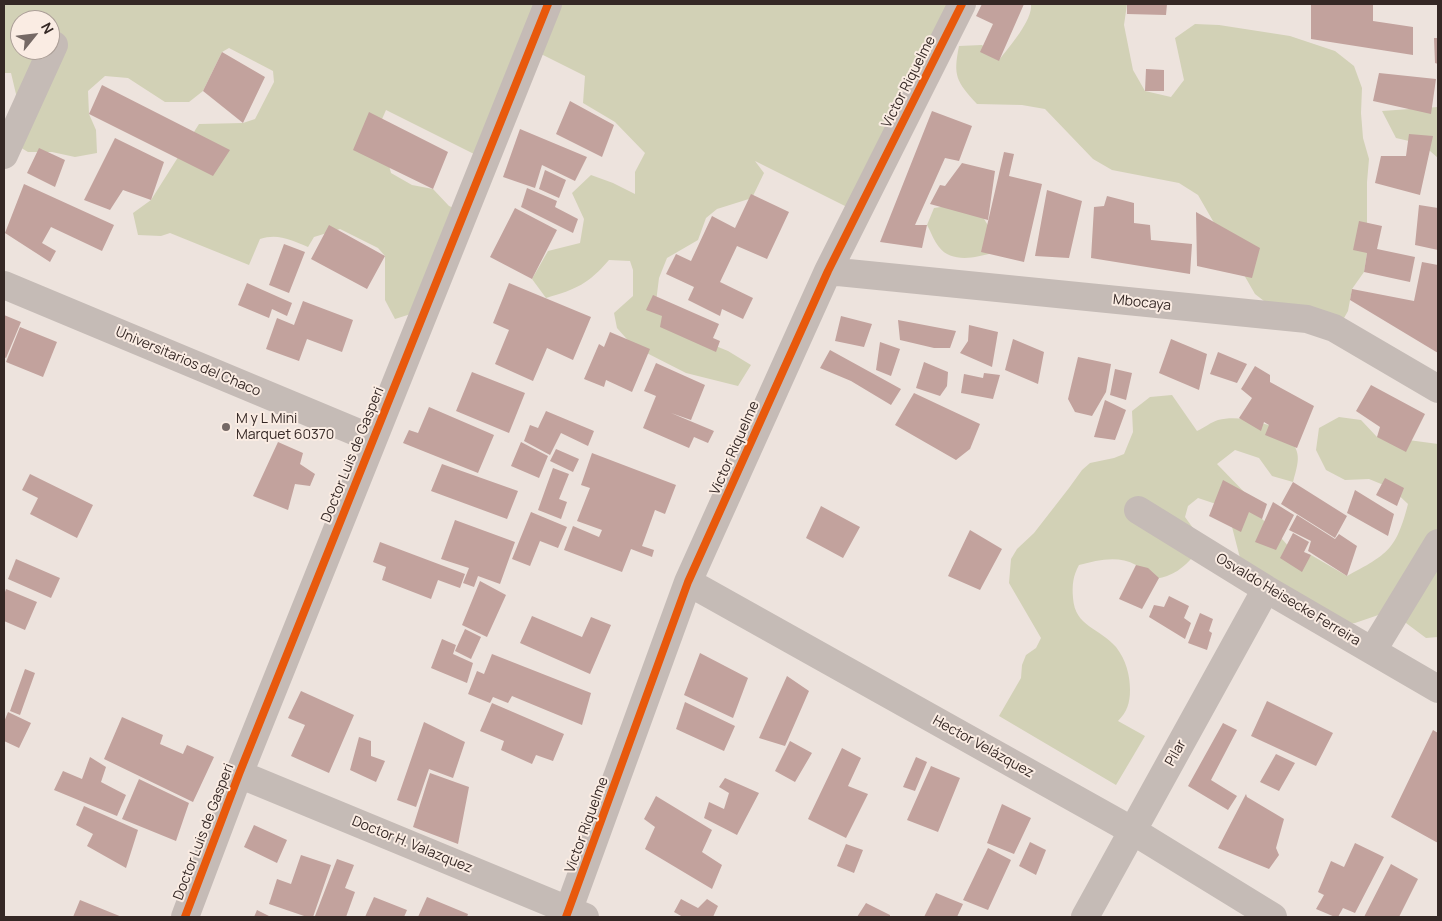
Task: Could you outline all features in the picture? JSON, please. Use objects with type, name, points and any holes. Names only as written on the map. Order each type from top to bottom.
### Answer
[{"type":"street","name":"Doctor Luis de Gasperi","points":[[185,917],[239,774],[548,4]]},
{"type":"street","name":"Victor Riquelme","points":[[573,915],[688,582],[828,271],[962,4]]},
{"type":"street","points":[[4,155],[47,60]]},
{"type":"street","name":"Mbocaya","points":[[828,271],[1307,319],[1334,328],[1438,389]]},
{"type":"street","name":"Universitarios del Chaco","points":[[4,285],[373,439]]},
{"type":"street","name":"Osvaldo Heisecke Ferreira","points":[[1138,510],[1266,589],[1438,689]]},
{"type":"street","points":[[1373,650],[1438,543]]},
{"type":"street","name":"Hector Velázquez","points":[[688,582],[1132,831],[1274,917]]},
{"type":"street","name":"Pilar","points":[[1085,917],[1266,589]]},
{"type":"street","name":"Doctor H. Valazquez","points":[[239,774],[573,915]]},
{"type":"green space","points":[[4,4],[551,4],[474,154],[386,110],[379,126],[391,173],[412,185],[433,189],[449,206],[456,209],[417,312],[395,319],[385,300],[385,256],[378,248],[340,229],[314,237],[308,247],[279,237],[260,239],[249,265],[170,233],[161,236],[138,235],[133,213],[151,200],[199,124],[243,123],[255,119],[274,82],[273,71],[229,48],[222,52],[203,91],[189,102],[165,102],[128,78],[105,76],[88,91],[89,114],[96,130],[97,153],[75,157],[52,152],[28,152],[10,141],[16,94],[11,73],[4,73]]},
{"type":"green space","points":[[558,4],[956,4],[853,210],[755,161],[764,173],[752,198],[717,209],[706,218],[698,240],[667,258],[659,278],[656,302],[701,340],[728,351],[751,365],[738,386],[686,373],[633,346],[617,328],[614,313],[633,296],[633,270],[630,261],[609,260],[595,275],[581,285],[546,298],[532,279],[548,251],[580,243],[584,219],[572,193],[591,175],[635,194],[635,172],[645,153],[615,122],[583,103],[585,76],[539,53]]},
{"type":"green space","points":[[1031,4],[1127,4],[1124,25],[1133,70],[1145,91],[1171,97],[1184,80],[1175,38],[1195,24],[1219,25],[1290,36],[1335,51],[1354,66],[1362,88],[1363,138],[1369,159],[1367,182],[1367,253],[1364,272],[1352,289],[1348,311],[1336,332],[1291,322],[1255,294],[1198,195],[1179,183],[1112,170],[1093,159],[1045,109],[1022,105],[977,104],[964,89],[958,78],[956,64],[959,46],[982,45],[999,60],[1014,41],[1028,18]]},
{"type":"green space","points":[[1438,107],[1438,158],[1422,144],[1396,138],[1382,111]]},
{"type":"green space","points":[[961,204],[983,217],[994,236],[992,253],[971,258],[957,257],[944,252],[937,245],[927,225],[934,208]]},
{"type":"green space","points":[[1172,395],[1197,431],[1213,422],[1227,418],[1251,420],[1284,429],[1298,454],[1293,482],[1272,476],[1259,458],[1235,450],[1217,464],[1250,498],[1262,519],[1290,548],[1311,555],[1347,576],[1372,562],[1388,549],[1399,532],[1408,504],[1391,488],[1369,479],[1345,480],[1326,470],[1316,450],[1319,428],[1339,417],[1361,420],[1377,437],[1438,444],[1438,637],[1426,638],[1390,611],[1355,623],[1341,625],[1240,558],[1231,523],[1216,504],[1198,498],[1188,506],[1185,517],[1198,535],[1202,547],[1178,571],[1156,578],[1129,562],[1108,559],[1079,565],[1074,577],[1073,598],[1078,615],[1116,647],[1127,668],[1130,684],[1129,699],[1126,711],[1118,721],[1145,736],[1116,785],[999,716],[1021,678],[1022,665],[1026,655],[1036,648],[1041,638],[1009,583],[1011,559],[1017,549],[1034,533],[1082,470],[1090,463],[1124,454],[1133,432],[1132,411],[1150,397]]},
{"type":"building","points":[[982,4],[1024,4],[999,61],[980,52],[993,24],[976,16]]},
{"type":"building","points":[[1127,4],[1167,4],[1166,15],[1127,14]]},
{"type":"building","points":[[1311,4],[1373,5],[1373,21],[1413,27],[1413,55],[1311,39]]},
{"type":"building","points":[[1434,38],[1438,38],[1438,64],[1435,63]]},
{"type":"building","points":[[222,52],[265,77],[243,123],[203,91]]},
{"type":"building","points":[[1146,69],[1164,70],[1164,91],[1145,91]]},
{"type":"building","points":[[1379,73],[1436,79],[1431,114],[1373,101]]},
{"type":"building","points":[[102,85],[230,150],[213,176],[89,114]]},
{"type":"building","points":[[570,101],[614,125],[602,157],[556,134]]},
{"type":"building","points":[[932,111],[972,126],[959,161],[945,158],[915,225],[927,225],[922,248],[880,242]]},
{"type":"building","points":[[369,112],[448,152],[433,189],[353,150]]},
{"type":"building","points":[[520,129],[587,157],[575,181],[542,165],[535,188],[503,177]]},
{"type":"building","points":[[1409,134],[1433,136],[1420,195],[1375,183],[1381,156],[1406,156]]},
{"type":"building","points":[[115,138],[164,162],[151,200],[123,190],[110,210],[84,200]]},
{"type":"building","points":[[39,148],[65,160],[55,187],[27,173]]},
{"type":"building","points":[[1004,152],[1014,154],[1009,176],[1042,184],[1024,262],[981,252]]},
{"type":"building","points":[[962,163],[995,171],[988,220],[930,204],[940,185],[945,186]]},
{"type":"building","points":[[545,170],[566,180],[559,198],[539,189]]},
{"type":"building","points":[[24,184],[114,225],[102,251],[51,227],[42,243],[56,251],[50,262],[5,233]]},
{"type":"building","points":[[527,188],[557,201],[555,207],[578,219],[573,233],[521,207]]},
{"type":"building","points":[[1047,190],[1082,201],[1069,258],[1035,256]]},
{"type":"building","points":[[751,194],[789,212],[767,259],[737,246],[720,282],[753,298],[743,319],[722,309],[720,316],[688,300],[694,287],[666,274],[676,254],[691,261],[712,216],[735,228]]},
{"type":"building","points":[[1107,196],[1134,203],[1134,223],[1150,225],[1151,240],[1192,244],[1190,274],[1091,258],[1094,207],[1104,206]]},
{"type":"building","points":[[1419,205],[1438,208],[1438,250],[1415,245]]},
{"type":"building","points":[[515,208],[557,230],[532,279],[490,257]]},
{"type":"building","points":[[1196,212],[1260,248],[1252,278],[1197,266]]},
{"type":"building","points":[[1359,221],[1382,226],[1377,249],[1415,257],[1410,282],[1364,272],[1367,253],[1353,250]]},
{"type":"building","points":[[329,225],[385,256],[367,289],[311,259]]},
{"type":"building","points":[[284,244],[305,252],[289,293],[269,285]]},
{"type":"building","points":[[1422,262],[1438,265],[1438,353],[1350,300],[1352,289],[1414,301]]},
{"type":"building","points":[[247,283],[292,303],[287,316],[272,309],[269,318],[238,305]]},
{"type":"building","points":[[509,283],[591,317],[573,360],[547,348],[533,381],[495,364],[509,330],[493,323]]},
{"type":"building","points":[[653,295],[719,324],[713,338],[720,341],[716,352],[660,327],[662,316],[646,310]]},
{"type":"building","points":[[303,301],[353,320],[342,352],[307,339],[299,361],[266,349],[277,318],[294,325]]},
{"type":"building","points":[[4,315],[21,322],[6,358],[4,357]]},
{"type":"building","points":[[841,316],[872,324],[864,347],[835,341]]},
{"type":"building","points":[[898,320],[956,331],[950,348],[934,348],[900,340]]},
{"type":"building","points":[[969,325],[998,332],[992,367],[960,353],[968,341]]},
{"type":"building","points":[[20,327],[57,342],[43,377],[6,362]]},
{"type":"building","points":[[610,332],[650,349],[632,392],[606,380],[604,387],[584,379],[599,344],[604,347]]},
{"type":"building","points":[[1013,339],[1044,352],[1038,384],[1005,370]]},
{"type":"building","points":[[1171,339],[1207,354],[1199,390],[1159,373]]},
{"type":"building","points":[[880,342],[900,349],[891,376],[876,370]]},
{"type":"building","points":[[830,350],[901,389],[891,405],[851,381],[820,368]]},
{"type":"building","points":[[1218,352],[1247,364],[1237,383],[1210,374]]},
{"type":"building","points":[[1078,357],[1111,364],[1106,392],[1092,416],[1075,412],[1068,399]]},
{"type":"building","points":[[924,362],[948,372],[947,386],[940,396],[916,388]]},
{"type":"building","points":[[656,363],[705,385],[691,420],[671,413],[714,431],[708,443],[694,437],[689,448],[643,428],[656,396],[644,391]]},
{"type":"building","points":[[1255,366],[1270,375],[1270,382],[1314,406],[1297,448],[1265,435],[1269,425],[1264,422],[1261,431],[1239,418],[1252,398],[1241,389]]},
{"type":"building","points":[[1115,369],[1132,373],[1126,400],[1110,395]]},
{"type":"building","points":[[472,372],[525,393],[509,433],[456,411]]},
{"type":"building","points":[[984,373],[1000,375],[993,399],[961,393],[964,374],[983,378]]},
{"type":"building","points":[[1371,385],[1425,414],[1406,452],[1377,437],[1380,427],[1356,411]]},
{"type":"building","points":[[914,393],[980,424],[970,449],[956,460],[895,425]]},
{"type":"building","points":[[1105,400],[1126,410],[1115,440],[1094,437]]},
{"type":"building","points":[[429,407],[494,435],[478,473],[403,443],[409,430],[418,433]]},
{"type":"building","points":[[546,411],[594,431],[588,446],[561,433],[550,455],[524,441],[530,425],[538,428]]},
{"type":"building","points":[[278,442],[303,453],[300,464],[315,474],[310,486],[295,484],[288,510],[253,496]]},
{"type":"building","points":[[521,442],[548,456],[539,478],[511,466]]},
{"type":"building","points":[[556,449],[579,459],[573,472],[550,461]]},
{"type":"building","points":[[592,453],[676,485],[665,514],[655,510],[642,546],[654,550],[652,557],[631,549],[622,572],[564,550],[573,526],[599,537],[602,530],[577,521],[590,488],[581,485]]},
{"type":"building","points":[[442,464],[518,491],[507,519],[431,491]]},
{"type":"building","points":[[553,468],[569,474],[559,499],[567,502],[561,519],[538,510]]},
{"type":"building","points":[[30,474],[93,505],[77,538],[30,514],[38,498],[22,490]]},
{"type":"building","points":[[1385,478],[1404,488],[1397,506],[1376,495]]},
{"type":"building","points":[[1223,480],[1267,504],[1262,519],[1249,512],[1241,532],[1209,516]]},
{"type":"building","points":[[1293,482],[1347,516],[1335,538],[1281,504]]},
{"type":"building","points":[[1355,490],[1394,514],[1388,536],[1347,513]]},
{"type":"building","points":[[1273,502],[1294,515],[1276,550],[1255,542]]},
{"type":"building","points":[[821,506],[860,527],[843,558],[806,538]]},
{"type":"building","points":[[531,512],[567,527],[558,548],[540,541],[530,566],[512,559]]},
{"type":"building","points":[[1297,515],[1335,539],[1339,534],[1357,546],[1347,576],[1308,551],[1311,541],[1289,530]]},
{"type":"building","points":[[455,520],[515,542],[500,584],[478,576],[474,587],[463,583],[469,568],[441,559]]},
{"type":"building","points":[[970,530],[1002,549],[980,590],[948,576]]},
{"type":"building","points":[[1293,533],[1309,542],[1304,552],[1311,555],[1302,572],[1280,558]]},
{"type":"building","points":[[380,542],[465,574],[460,588],[438,580],[431,599],[382,580],[386,567],[373,562]]},
{"type":"building","points":[[16,559],[60,578],[51,598],[8,579]]},
{"type":"building","points":[[1136,565],[1148,568],[1159,578],[1142,609],[1119,599]]},
{"type":"building","points":[[480,581],[506,595],[487,637],[462,625]]},
{"type":"building","points":[[6,589],[37,602],[25,630],[4,621],[4,595]]},
{"type":"building","points":[[1169,596],[1189,606],[1184,618],[1191,623],[1185,639],[1149,617],[1154,605],[1164,607]]},
{"type":"building","points":[[1200,613],[1213,619],[1209,631],[1212,633],[1207,650],[1188,643]]},
{"type":"building","points":[[532,616],[582,637],[591,617],[611,625],[590,674],[520,643]]},
{"type":"building","points":[[465,629],[481,637],[471,659],[455,651]]},
{"type":"building","points":[[442,639],[456,645],[453,654],[473,663],[467,683],[431,668]]},
{"type":"building","points":[[700,653],[748,678],[733,718],[684,695]]},
{"type":"building","points":[[492,654],[591,693],[582,725],[512,696],[508,703],[493,697],[490,703],[468,694],[477,671],[484,674]]},
{"type":"building","points":[[25,669],[35,673],[20,715],[10,711]]},
{"type":"building","points":[[787,676],[809,691],[785,746],[759,738]]},
{"type":"building","points":[[301,691],[354,715],[329,773],[291,756],[305,725],[288,718]]},
{"type":"building","points":[[1267,701],[1333,733],[1316,766],[1251,736]]},
{"type":"building","points":[[685,702],[735,726],[724,751],[676,729]]},
{"type":"building","points":[[492,703],[564,734],[553,761],[536,755],[532,764],[501,750],[504,741],[480,731]]},
{"type":"building","points":[[8,712],[31,723],[19,748],[4,741],[4,722]]},
{"type":"building","points":[[122,717],[163,735],[160,744],[183,754],[187,745],[214,757],[193,802],[104,759]]},
{"type":"building","points":[[424,722],[465,742],[453,778],[429,769],[416,807],[397,800]]},
{"type":"building","points":[[1223,723],[1237,730],[1211,780],[1237,796],[1228,810],[1188,786]]},
{"type":"building","points":[[1433,730],[1438,733],[1438,843],[1391,817]]},
{"type":"building","points":[[359,737],[371,741],[371,756],[385,761],[376,782],[350,770]]},
{"type":"building","points":[[790,741],[812,753],[795,782],[775,771]]},
{"type":"building","points":[[842,748],[861,758],[848,786],[868,794],[846,838],[808,819]]},
{"type":"building","points":[[1276,754],[1295,763],[1279,791],[1260,782]]},
{"type":"building","points":[[90,757],[106,767],[101,782],[126,795],[117,816],[54,790],[63,771],[82,779]]},
{"type":"building","points":[[916,757],[927,762],[915,791],[903,787]]},
{"type":"building","points":[[931,766],[960,778],[938,832],[907,820]]},
{"type":"building","points":[[430,773],[469,787],[458,844],[413,827]]},
{"type":"building","points":[[725,778],[759,793],[737,835],[704,818],[709,802],[724,809],[729,793],[719,787]]},
{"type":"building","points":[[139,779],[189,803],[176,841],[122,819]]},
{"type":"building","points":[[1246,794],[1247,797],[1284,819],[1276,848],[1279,855],[1269,869],[1218,848]]},
{"type":"building","points":[[656,796],[712,830],[702,852],[722,865],[712,889],[645,849],[655,827],[644,819]]},
{"type":"building","points":[[1002,804],[1031,818],[1014,854],[987,843]]},
{"type":"building","points":[[84,806],[138,830],[126,868],[87,846],[93,834],[76,825]]},
{"type":"building","points":[[254,825],[287,840],[277,863],[244,847]]},
{"type":"building","points":[[1030,842],[1046,850],[1036,875],[1019,866]]},
{"type":"building","points":[[1355,843],[1384,857],[1355,913],[1343,908],[1338,917],[1335,917],[1316,909],[1324,895],[1318,892],[1331,861],[1344,867]]},
{"type":"building","points":[[846,844],[863,850],[854,873],[837,866]]},
{"type":"building","points":[[988,848],[1011,860],[988,910],[963,900]]},
{"type":"building","points":[[301,855],[331,865],[313,917],[307,917],[269,904],[277,879],[291,884]]},
{"type":"building","points":[[337,859],[354,865],[345,888],[355,892],[346,917],[315,916]]},
{"type":"building","points":[[1391,864],[1418,879],[1399,917],[1364,917]]},
{"type":"building","points":[[936,893],[963,904],[957,917],[924,917]]},
{"type":"building","points":[[374,897],[407,910],[404,917],[365,917]]},
{"type":"building","points":[[427,897],[468,914],[467,917],[418,917]]},
{"type":"building","points":[[681,899],[698,908],[707,899],[718,906],[713,917],[683,917],[674,912]]},
{"type":"building","points":[[80,900],[122,917],[73,917]]},
{"type":"building","points":[[866,903],[890,915],[890,917],[857,917]]},
{"type":"building","points":[[257,910],[271,917],[254,917]]},
{"type":"cycle path","points":[[185,917],[239,774],[548,4]]},
{"type":"cycle path","points":[[566,917],[688,582],[828,271],[962,4]]},
{"type":"place","name":"M y L Mini Marquet 60370","points":[[226,427]]}]
